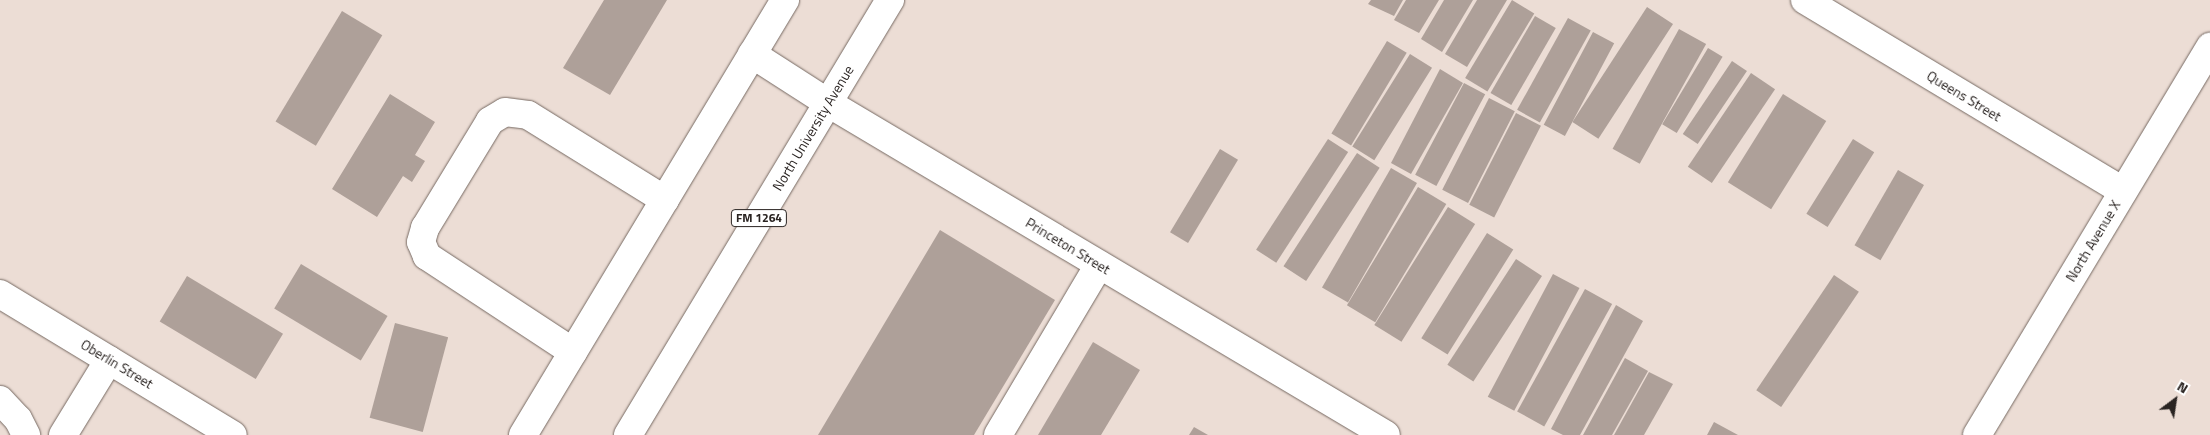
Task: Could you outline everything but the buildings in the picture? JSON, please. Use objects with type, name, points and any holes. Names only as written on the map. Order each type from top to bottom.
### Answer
[{"type":"street","points":[[523,435],[785,0]]},
{"type":"street","name":"North University Avenue","points":[[628,435],[890,0]]},
{"type":"street","name":"Queens Street","points":[[1805,0],[2123,192]]},
{"type":"street","name":"North Avenue X","points":[[1977,435],[2210,48]]},
{"type":"street","name":"Princeton Street","points":[[752,54],[828,103],[1386,435]]},
{"type":"street","points":[[573,352],[427,256],[421,242],[425,228],[485,129],[490,121],[505,112],[528,115],[666,200]]},
{"type":"street","points":[[998,435],[1099,264]]},
{"type":"street","name":"Oberlin Street","points":[[0,294],[233,435]]},
{"type":"street","points":[[63,435],[109,360]]},
{"type":"street","points":[[0,400],[18,419],[26,435]]}]
